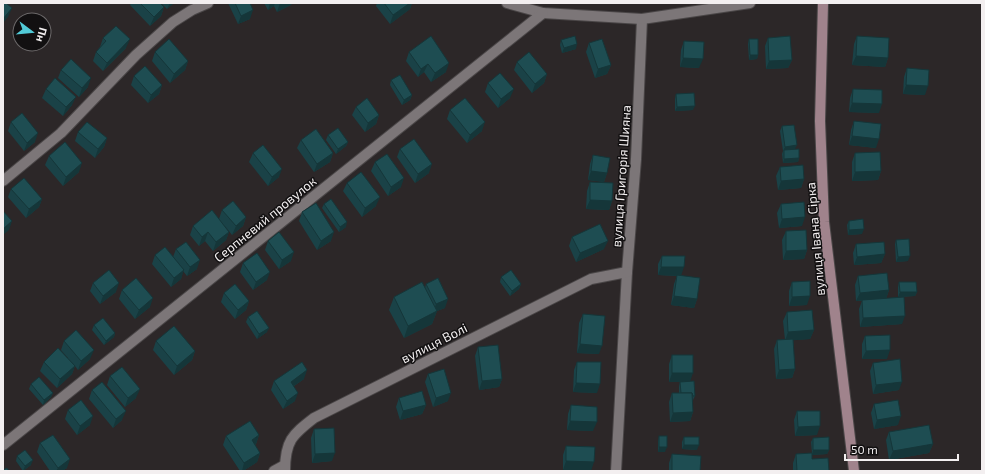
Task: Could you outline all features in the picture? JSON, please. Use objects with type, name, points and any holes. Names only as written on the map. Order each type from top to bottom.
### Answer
[{"type":"street","points":[[3,181],[62,133],[136,55],[157,36],[192,10],[208,3]]},
{"type":"street","points":[[507,3],[543,13],[642,19],[750,3]]},
{"type":"street","name":"вулиця Івана Сірка","points":[[823,3],[820,121],[824,222],[854,471]]},
{"type":"street","name":"Серпневий провулок","points":[[3,445],[543,13]]},
{"type":"street","name":"вулиця Григорія Шияна","points":[[616,471],[627,272],[636,159],[642,19]]},
{"type":"street","name":"вулиця Волі","points":[[285,468],[288,447],[295,433],[314,418],[591,279],[627,272]]},
{"type":"street","points":[[274,471],[285,468]]},
{"type":"building","points":[[3,3],[6,3],[12,8],[3,19]]},
{"type":"building","points":[[140,3],[160,3],[164,7],[154,17]]},
{"type":"building","points":[[235,3],[250,3],[253,10],[241,16]]},
{"type":"building","points":[[384,3],[410,3],[393,15]]},
{"type":"building","points":[[116,26],[130,39],[107,63],[96,52],[106,41],[103,38]]},
{"type":"building","points":[[431,36],[449,63],[435,73],[428,64],[421,69],[409,52]]},
{"type":"building","points":[[575,36],[577,44],[564,48],[561,40]]},
{"type":"building","points":[[790,36],[792,60],[769,61],[768,38]]},
{"type":"building","points":[[857,36],[889,38],[888,58],[856,56]]},
{"type":"building","points":[[169,39],[188,61],[174,74],[155,52]]},
{"type":"building","points":[[602,39],[611,65],[598,69],[589,43]]},
{"type":"building","points":[[749,39],[758,39],[758,55],[750,55]]},
{"type":"building","points":[[684,41],[704,42],[703,59],[683,58]]},
{"type":"building","points":[[529,52],[547,74],[535,84],[517,62]]},
{"type":"building","points":[[71,59],[91,78],[82,88],[61,70]]},
{"type":"building","points":[[145,66],[162,85],[151,95],[134,76]]},
{"type":"building","points":[[907,68],[929,70],[928,86],[906,85]]},
{"type":"building","points":[[500,73],[514,89],[501,99],[488,83]]},
{"type":"building","points":[[400,75],[412,95],[404,100],[391,80]]},
{"type":"building","points":[[55,78],[76,97],[66,107],[46,89]]},
{"type":"building","points":[[853,89],[882,90],[882,104],[852,103]]},
{"type":"building","points":[[694,93],[695,106],[677,107],[676,94]]},
{"type":"building","points":[[367,98],[379,115],[368,123],[356,107]]},
{"type":"building","points":[[465,98],[485,122],[470,135],[450,110]]},
{"type":"building","points":[[22,113],[38,133],[27,143],[11,122]]},
{"type":"building","points":[[854,121],[881,124],[879,139],[852,136]]},
{"type":"building","points":[[87,122],[107,138],[98,149],[78,132]]},
{"type":"building","points":[[794,125],[797,145],[785,147],[782,126]]},
{"type":"building","points":[[338,128],[348,142],[338,149],[328,135]]},
{"type":"building","points":[[316,129],[333,153],[317,164],[301,140]]},
{"type":"building","points":[[414,139],[432,164],[418,174],[400,149]]},
{"type":"building","points":[[65,142],[82,163],[66,177],[49,156]]},
{"type":"building","points":[[263,145],[282,169],[272,177],[253,153]]},
{"type":"building","points":[[799,149],[799,158],[784,159],[784,150]]},
{"type":"building","points":[[880,152],[881,171],[855,172],[855,153]]},
{"type":"building","points":[[387,154],[404,178],[391,187],[375,162]]},
{"type":"building","points":[[593,155],[610,158],[607,173],[591,171]]},
{"type":"building","points":[[803,165],[804,179],[781,181],[780,167]]},
{"type":"building","points":[[361,172],[380,197],[365,208],[347,183]]},
{"type":"building","points":[[24,178],[42,199],[29,209],[11,189]]},
{"type":"building","points":[[590,182],[613,183],[612,201],[590,200]]},
{"type":"building","points":[[331,199],[347,222],[340,227],[324,204]]},
{"type":"building","points":[[233,201],[246,217],[236,226],[222,210]]},
{"type":"building","points":[[804,202],[805,217],[782,219],[781,204]]},
{"type":"building","points":[[316,203],[334,232],[321,241],[302,212]]},
{"type":"building","points":[[212,210],[229,232],[216,242],[208,232],[202,237],[193,226]]},
{"type":"building","points":[[3,211],[12,221],[3,229]]},
{"type":"building","points":[[863,219],[864,229],[849,230],[849,221]]},
{"type":"building","points":[[600,224],[608,241],[580,253],[572,237]]},
{"type":"building","points":[[806,230],[807,250],[786,251],[786,231]]},
{"type":"building","points":[[279,232],[294,252],[282,260],[268,241]]},
{"type":"building","points":[[909,239],[910,256],[898,257],[896,240]]},
{"type":"building","points":[[186,242],[200,260],[190,267],[176,249]]},
{"type":"building","points":[[884,242],[885,254],[857,257],[856,244]]},
{"type":"building","points":[[165,247],[184,270],[174,278],[155,255]]},
{"type":"building","points":[[257,253],[270,272],[256,282],[243,263]]},
{"type":"building","points":[[662,256],[685,256],[684,267],[661,267]]},
{"type":"building","points":[[109,270],[119,283],[103,296],[93,283]]},
{"type":"building","points":[[511,270],[521,284],[512,291],[501,277]]},
{"type":"building","points":[[887,273],[889,290],[860,293],[858,276]]},
{"type":"building","points":[[677,275],[700,278],[697,299],[674,296]]},
{"type":"building","points":[[136,278],[153,298],[139,310],[122,290]]},
{"type":"building","points":[[438,278],[448,299],[436,304],[426,284]]},
{"type":"building","points":[[810,281],[810,296],[792,297],[792,282]]},
{"type":"building","points":[[422,282],[437,311],[408,326],[394,297]]},
{"type":"building","points":[[899,282],[916,282],[917,292],[900,292]]},
{"type":"building","points":[[235,284],[249,301],[238,310],[224,293]]},
{"type":"building","points":[[904,297],[905,316],[863,318],[862,300]]},
{"type":"building","points":[[812,310],[814,330],[788,332],[787,312]]},
{"type":"building","points":[[257,311],[269,328],[259,334],[248,317]]},
{"type":"building","points":[[583,314],[605,316],[602,346],[580,344]]},
{"type":"building","points":[[103,318],[115,333],[106,341],[94,325]]},
{"type":"building","points":[[174,326],[195,351],[177,366],[156,341]]},
{"type":"building","points":[[76,330],[94,350],[81,361],[64,341]]},
{"type":"building","points":[[890,335],[890,350],[866,351],[865,336]]},
{"type":"building","points":[[793,339],[795,369],[779,370],[777,340]]},
{"type":"building","points":[[498,345],[502,379],[482,381],[478,347]]},
{"type":"building","points":[[58,348],[75,366],[60,379],[44,362]]},
{"type":"building","points":[[672,355],[693,355],[693,373],[672,373]]},
{"type":"building","points":[[900,359],[902,382],[876,385],[873,363]]},
{"type":"building","points":[[302,362],[307,370],[291,382],[298,393],[287,401],[274,381]]},
{"type":"building","points":[[577,362],[601,362],[600,384],[576,383]]},
{"type":"building","points":[[122,367],[140,389],[128,398],[110,376]]},
{"type":"building","points":[[444,369],[451,393],[436,398],[428,374]]},
{"type":"building","points":[[39,377],[53,393],[44,400],[31,384]]},
{"type":"building","points":[[694,381],[695,396],[693,396],[692,393],[681,393],[680,382]]},
{"type":"building","points":[[102,382],[126,411],[116,419],[92,390]]},
{"type":"building","points":[[422,391],[426,405],[403,411],[399,398]]},
{"type":"building","points":[[672,393],[692,393],[693,412],[673,413]]},
{"type":"building","points":[[81,400],[93,416],[80,426],[68,410]]},
{"type":"building","points":[[898,400],[901,416],[877,420],[874,404]]},
{"type":"building","points":[[571,405],[597,407],[597,422],[570,421]]},
{"type":"building","points":[[797,411],[820,411],[820,426],[798,427]]},
{"type":"building","points":[[250,421],[259,435],[252,440],[260,453],[244,463],[226,436]]},
{"type":"building","points":[[929,425],[933,444],[893,451],[889,432]]},
{"type":"building","points":[[334,428],[335,453],[315,454],[314,429]]},
{"type":"building","points":[[53,435],[70,459],[58,468],[40,443]]},
{"type":"building","points":[[659,436],[667,436],[667,447],[659,447]]},
{"type":"building","points":[[684,437],[699,437],[699,445],[684,445]]},
{"type":"building","points":[[829,437],[829,450],[813,450],[813,438]]},
{"type":"building","points":[[566,446],[595,447],[594,462],[566,461]]},
{"type":"building","points":[[25,450],[33,460],[25,466],[17,456]]},
{"type":"building","points":[[812,453],[812,459],[828,458],[829,471],[797,471],[796,454]]},
{"type":"building","points":[[672,454],[701,456],[700,471],[672,471]]},
{"type":"building","points":[[7,468],[9,471],[3,471],[3,470]]}]
